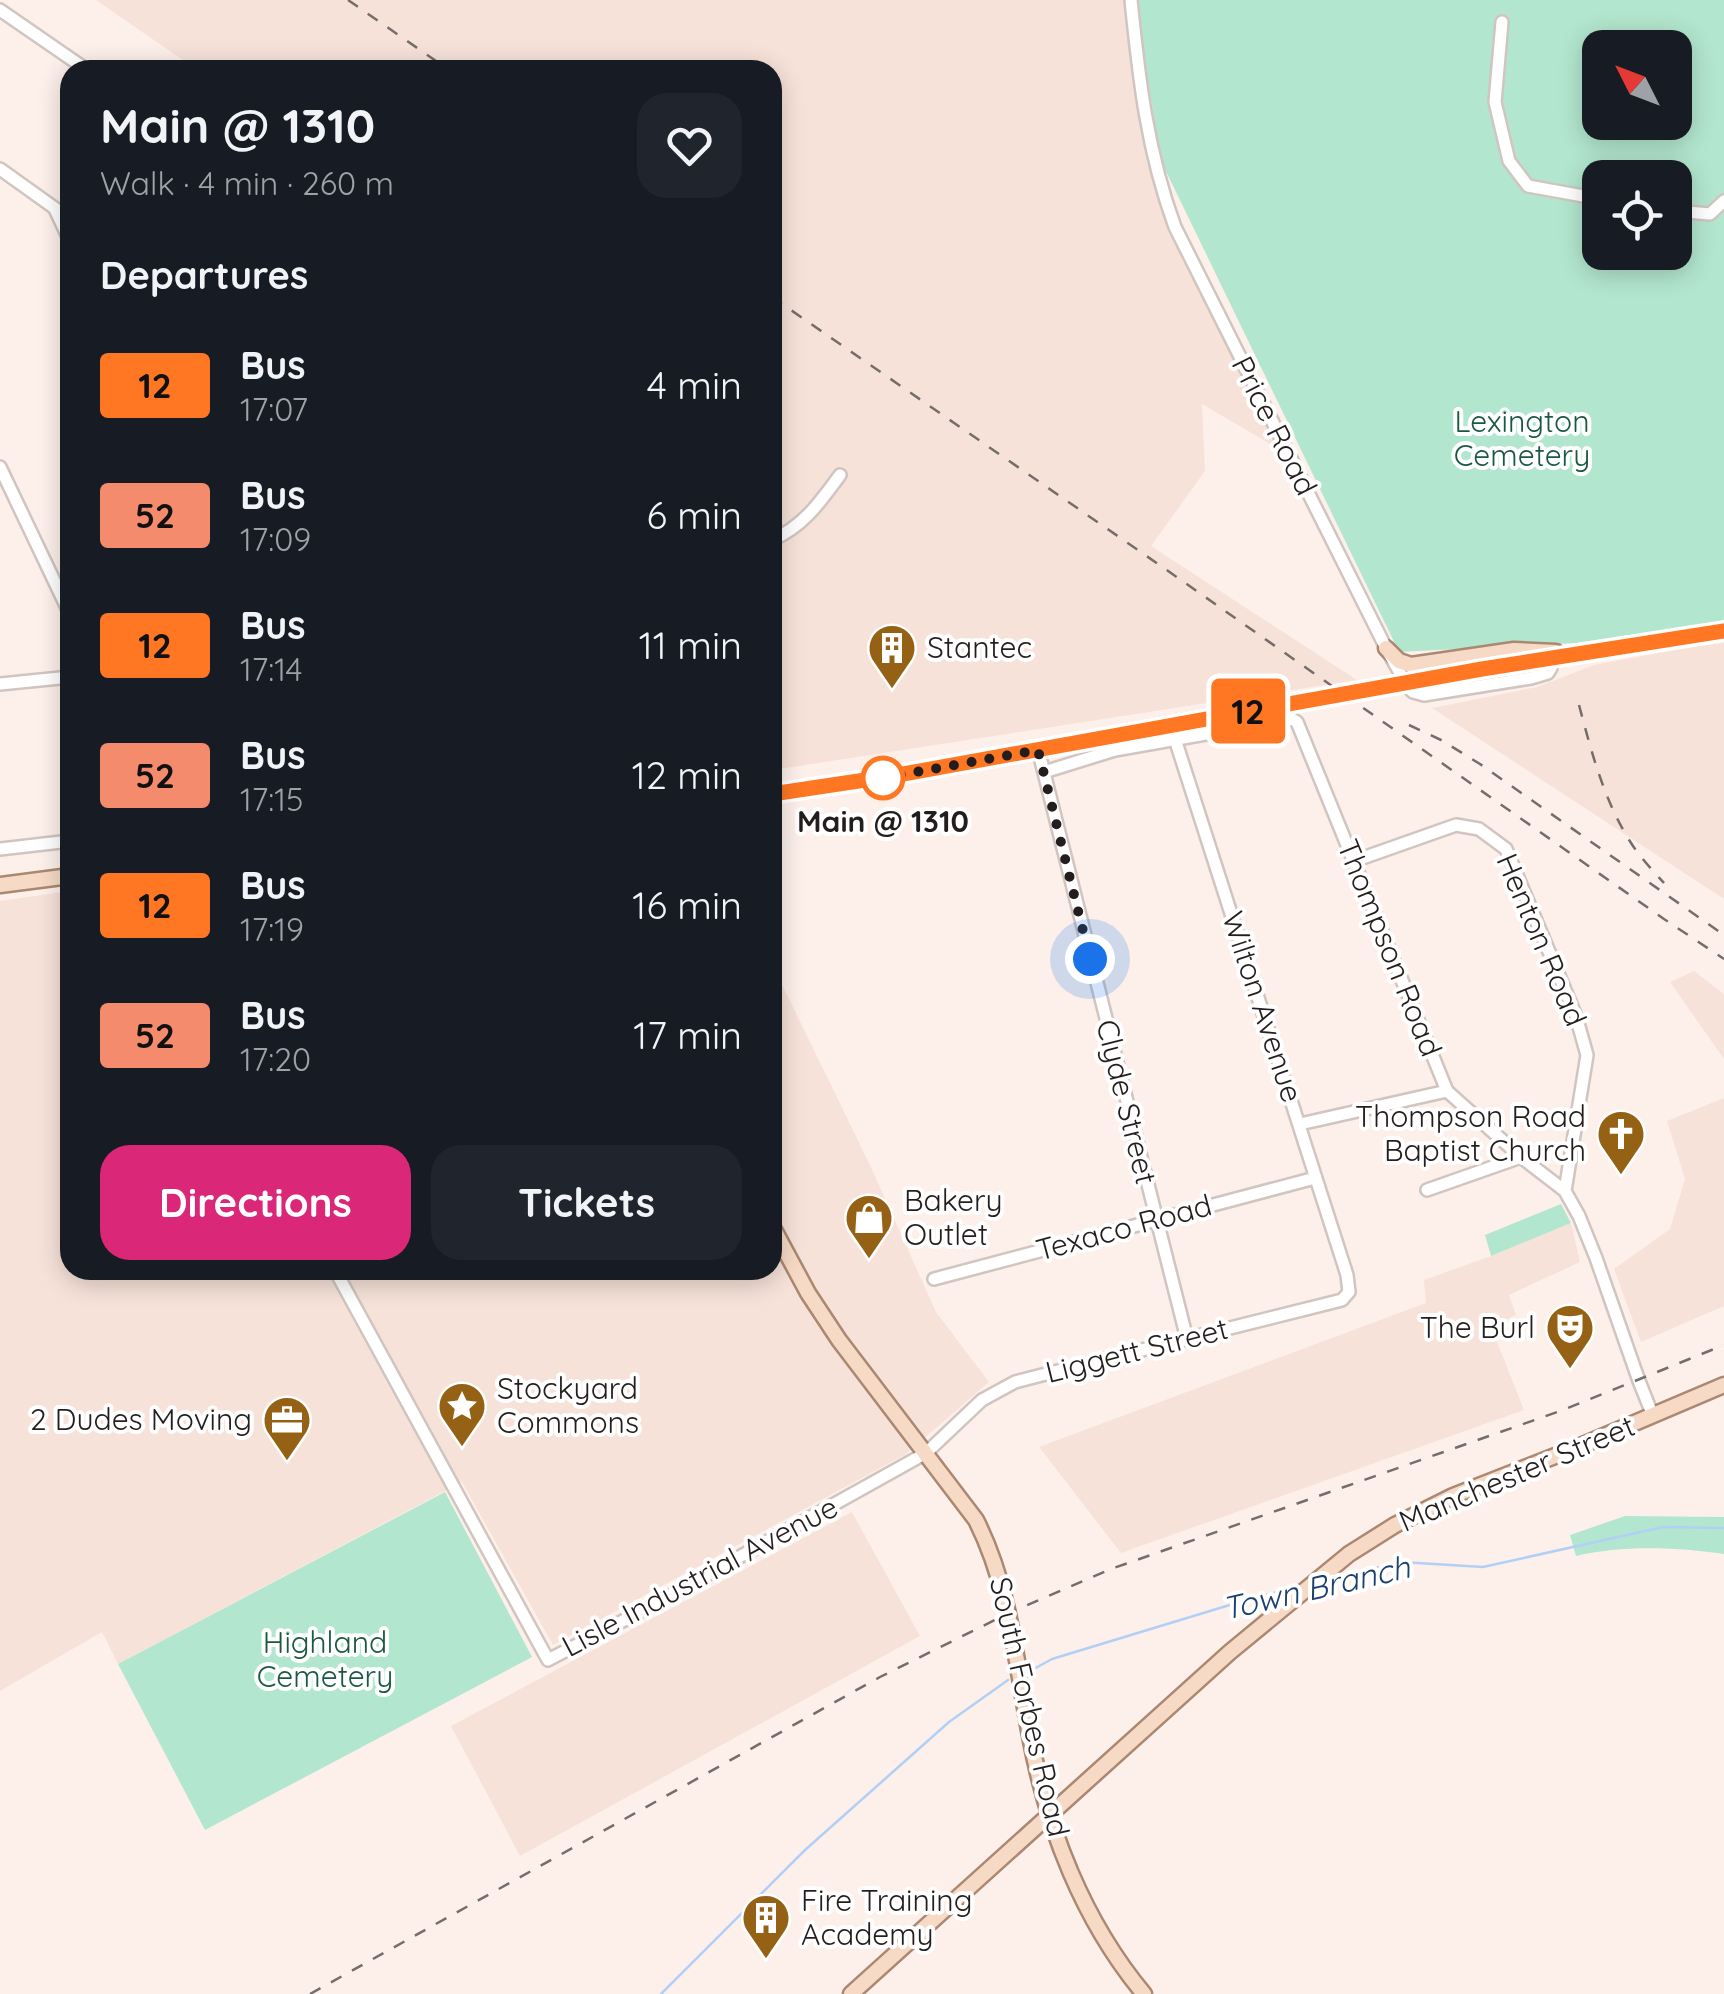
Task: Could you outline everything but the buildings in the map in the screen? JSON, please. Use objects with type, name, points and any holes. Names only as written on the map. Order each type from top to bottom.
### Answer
[{"type":"main road","points":[[782,792],[1724,630]]},
{"type":"main road","points":[[1386,648],[1411,666],[1526,649],[1581,652]]},
{"type":"main road","points":[[0,885],[60,877]]},
{"type":"main road","name":"South Forbes Road","points":[[782,1245],[838,1340],[976,1520],[995,1561],[1008,1614],[1048,1814],[1084,1903],[1110,1948],[1144,1994]]},
{"type":"main road","name":"Manchester Street","points":[[850,1994],[1230,1652],[1349,1554],[1453,1496],[1724,1385]]},
{"type":"street","name":"Price Road","points":[[1131,0],[1144,114],[1155,168],[1175,226],[1408,687],[1424,695],[1542,676],[1551,668],[1548,658]]},
{"type":"street","points":[[0,10],[72,60]]},
{"type":"street","points":[[1502,22],[1495,102],[1509,161],[1528,186],[1582,195]]},
{"type":"street","points":[[0,170],[60,212]]},
{"type":"street","points":[[1692,212],[1710,214],[1724,201]]},
{"type":"street","points":[[54,208],[60,221]]},
{"type":"street","points":[[0,467],[60,593]]},
{"type":"street","points":[[782,535],[813,513],[840,475]]},
{"type":"street","points":[[0,684],[60,678]]},
{"type":"street","name":"Thompson Road","points":[[1175,739],[1292,719],[1301,726],[1447,1091],[1565,1190],[1594,1253],[1653,1416]]},
{"type":"street","points":[[1044,772],[1115,750],[1175,739]]},
{"type":"street","name":"Wilton Avenue","points":[[1175,739],[1347,1275]]},
{"type":"street","name":"Clyde Street","points":[[1038,750],[1186,1338]]},
{"type":"street","name":"Henton Road","points":[[1354,861],[1456,825],[1480,829],[1506,849],[1576,1016],[1588,1055],[1565,1190]]},
{"type":"street","points":[[0,849],[60,842]]},
{"type":"street","points":[[1300,1124],[1447,1091]]},
{"type":"street","points":[[1427,1190],[1521,1156]]},
{"type":"street","name":"Texaco Road","points":[[934,1279],[1315,1178]]},
{"type":"street","name":"Liggett Street","points":[[926,1452],[999,1389],[1186,1338],[1335,1304],[1349,1292],[1347,1275]]},
{"type":"street","name":"Lisle Industrial Avenue","points":[[340,1280],[548,1660],[926,1452]]},
{"type":"shaded area","points":[[96,0],[1131,0],[1162,191],[1289,455],[1202,404],[1205,471],[1151,546],[1357,680],[782,769],[782,60],[183,60]]},
{"type":"shaded area","points":[[1724,641],[1724,899],[1432,708],[1537,687],[1594,665]]},
{"type":"shaded area","points":[[60,892],[60,1280],[782,1280],[782,984],[936,1312],[989,1382],[906,1454],[553,1645],[462,1482],[118,1664],[102,1632],[0,1691],[0,901]]},
{"type":"shaded area","points":[[1694,971],[1724,994],[1724,1059],[1670,982]]},
{"type":"shaded area","points":[[1724,1098],[1724,1306],[1641,1342],[1614,1269],[1670,1229],[1685,1179],[1667,1121]]},
{"type":"shaded area","points":[[1571,1223],[1580,1262],[1509,1295],[1516,1315],[1491,1327],[1524,1410],[1121,1553],[1039,1447],[1426,1303],[1424,1280]]},
{"type":"shaded area","points":[[852,1512],[920,1636],[520,1856],[451,1726]]},
{"type":"green space","name":"Lexington Cemetery","points":[[1139,0],[1724,0],[1724,621],[1576,643],[1399,652],[1161,161]]},
{"type":"green space","points":[[1561,1204],[1571,1223],[1491,1256],[1485,1235]]},
{"type":"green space","name":"Highland Cemetery","points":[[445,1492],[532,1657],[205,1830],[118,1664]]},
{"type":"green space","points":[[1625,1516],[1724,1517],[1724,1554],[1650,1548],[1576,1556],[1570,1535]]},
{"type":"waterway","name":"Town Branch","points":[[1327,1580],[1401,1562],[1483,1567],[1663,1527],[1724,1528]]},
{"type":"waterway","name":"Town Branch","points":[[1032,1670],[1052,1659],[1300,1587]]},
{"type":"waterway","name":"Town Branch","points":[[661,1994],[805,1850],[949,1722],[1008,1680]]},
{"type":"railway","points":[[348,0],[435,60]]},
{"type":"railway","points":[[782,304],[1724,959]]},
{"type":"railway","points":[[1579,705],[1594,760],[1615,813],[1633,846],[1664,883]]},
{"type":"railway","points":[[1409,725],[1480,764],[1724,935]]},
{"type":"railway","points":[[310,1994],[880,1677],[1009,1613],[1111,1569],[1563,1410],[1724,1345]]},
{"type":"bus line","name":"12","points":[[782,792],[1581,652],[1724,631]]},
{"type":"place","name":"Stantec","points":[[892,690]]},
{"type":"place","name":"Main @ 1310","points":[[883,778]]},
{"type":"place","name":"Thompson Road Baptist Church","points":[[1621,1176]]},
{"type":"place","name":"Bakery Outlet","points":[[869,1260]]},
{"type":"place","name":"The Burl","points":[[1570,1370]]},
{"type":"place","name":"Stockyard Commons","points":[[462,1448]]},
{"type":"place","name":"2 Dudes Moving","points":[[287,1462]]},
{"type":"place","name":"Fire Training Academy","points":[[766,1960]]},
{"type":"route","points":[[883,778],[1038,750],[1090,959]]}]
